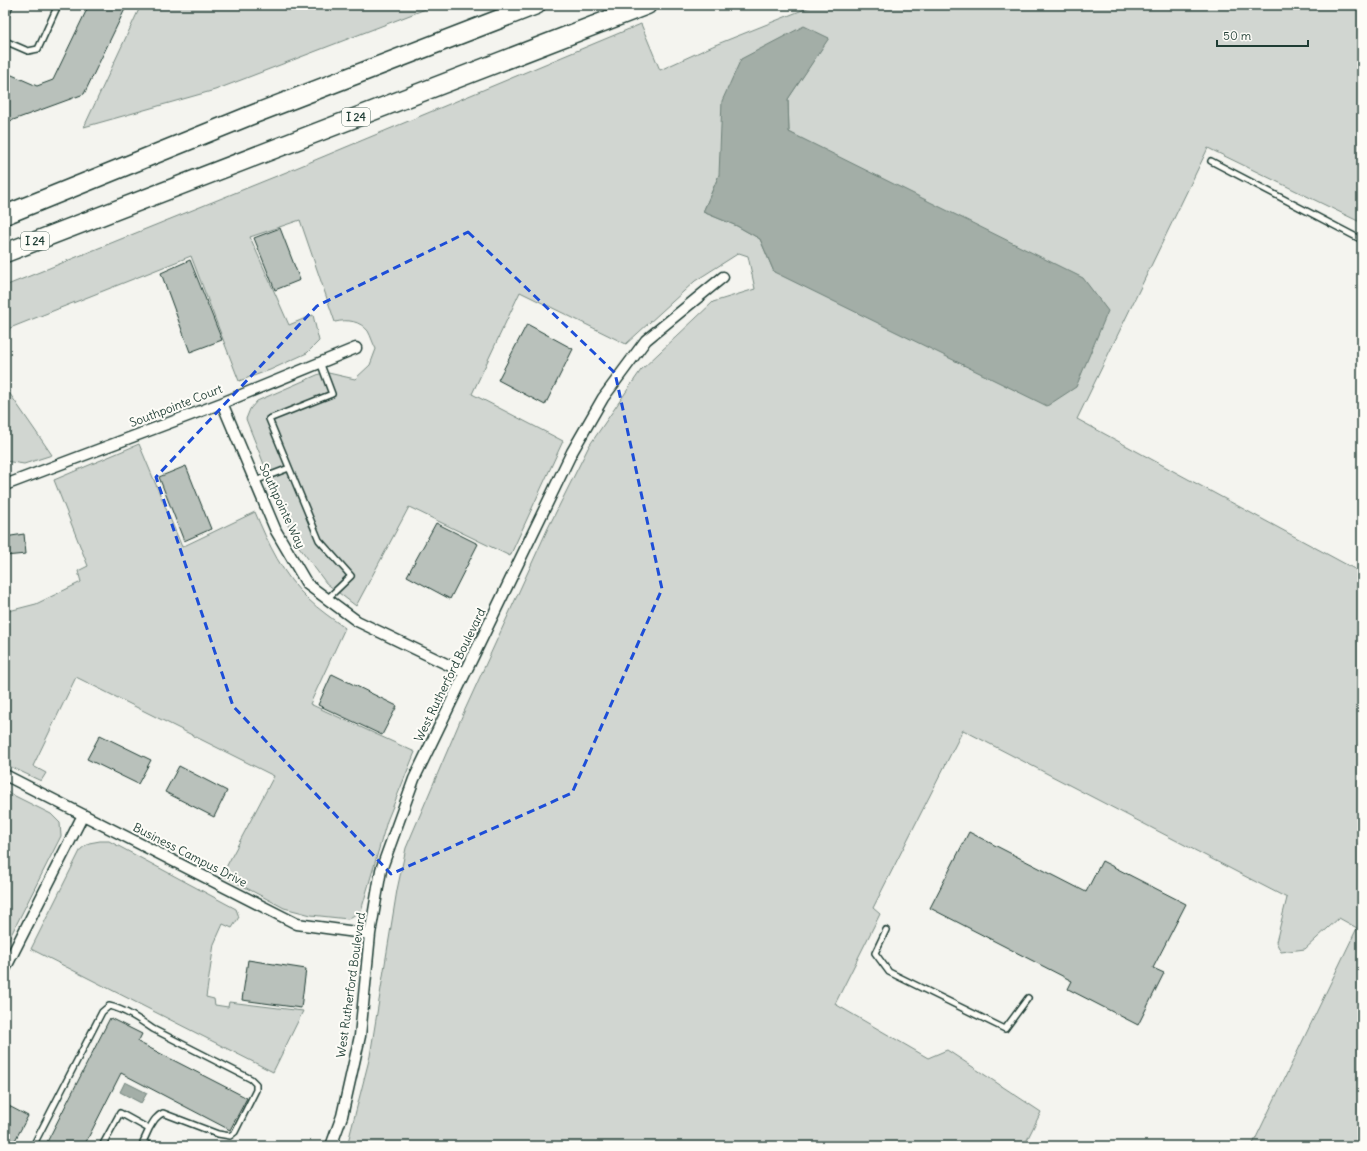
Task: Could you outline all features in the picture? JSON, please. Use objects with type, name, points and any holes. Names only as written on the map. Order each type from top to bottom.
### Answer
[{"type":"highway","points":[[5,215],[257,114],[536,5]]},
{"type":"highway","name":"I 24","points":[[5,253],[647,5]]},
{"type":"highway","points":[[5,209],[47,198]]},
{"type":"highway","points":[[5,256],[65,229]]},
{"type":"street","name":"West Rutherford Boulevard","points":[[331,1146],[342,1116],[360,1036],[370,934],[381,870],[414,779],[572,452],[603,398],[646,340],[723,276]]},
{"type":"street","name":"Southpointe Court","points":[[5,486],[222,402],[356,348]]},
{"type":"street","name":"Southpointe Way","points":[[222,402],[276,531],[307,584],[357,621],[465,673]]},
{"type":"street","name":"Business Campus Drive","points":[[5,775],[297,924],[370,934]]},
{"type":"street","points":[[5,969],[83,815]]},
{"type":"lane","points":[[5,17],[10,5]]},
{"type":"lane","points":[[5,41],[28,52],[38,49],[58,5]]},
{"type":"lane","points":[[1211,161],[1362,240]]},
{"type":"lane","points":[[320,362],[332,394],[269,419],[319,540],[351,576],[327,599]]},
{"type":"lane","points":[[255,481],[289,468]]},
{"type":"lane","points":[[886,930],[875,953],[889,972],[1005,1029],[1028,998]]},
{"type":"lane","points":[[33,1146],[102,1012],[108,1006],[114,1007],[132,1016],[153,1029],[251,1079],[256,1084],[256,1090],[235,1132],[230,1136],[218,1134],[163,1113],[154,1121],[141,1144],[151,1146]]},
{"type":"lane","points":[[102,1146],[120,1113],[149,1129]]},
{"type":"highlighted area","points":[[468,232],[615,373],[662,589],[572,793],[391,874],[233,706],[156,477],[317,306]]},
{"type":"shaded area","points":[[141,5],[436,5],[215,90],[84,127]]},
{"type":"shaded area","points":[[815,5],[1362,5],[1362,223],[1208,148],[1077,419],[1362,573],[1362,1146],[1252,1146],[1357,928],[1339,918],[1305,949],[1281,952],[1276,942],[1287,898],[963,730],[873,908],[880,914],[835,1004],[928,1058],[947,1050],[1041,1112],[1024,1146],[347,1146],[370,1056],[397,890],[406,848],[463,714],[548,528],[589,446],[641,370],[713,302],[755,289],[748,256],[739,253],[695,281],[626,344],[520,292],[472,394],[563,441],[510,556],[409,507],[356,606],[326,583],[294,540],[246,419],[250,409],[257,401],[324,372],[355,379],[370,365],[376,349],[368,331],[361,325],[349,321],[335,322],[300,220],[250,237],[289,325],[313,315],[319,341],[307,353],[270,370],[239,381],[191,256],[10,328],[5,339],[5,286],[284,173],[641,24],[660,70],[715,45]],"holes":[[[828,38],[788,99],[789,132],[816,147],[774,272],[760,239],[737,226],[703,212],[719,175]]]},
{"type":"shaded area","points":[[804,26],[829,38],[788,99],[789,132],[1083,278],[1108,311],[1076,387],[1047,406],[774,272],[760,239],[737,226],[703,212],[719,175],[722,101],[741,59]]},
{"type":"shaded area","points":[[5,381],[10,394],[52,455],[24,464],[5,461]]},
{"type":"shaded area","points":[[139,444],[182,547],[255,512],[271,547],[291,580],[299,590],[321,611],[345,628],[310,704],[415,752],[387,821],[361,911],[348,919],[311,915],[284,908],[222,875],[274,776],[76,677],[33,766],[46,773],[41,781],[5,764],[5,612],[36,604],[81,582],[78,571],[88,566],[54,480]]},
{"type":"shaded area","points":[[5,791],[51,814],[60,823],[61,836],[8,941],[5,939]]},
{"type":"shaded area","points":[[109,841],[236,909],[239,917],[232,928],[223,924],[214,944],[206,997],[214,999],[215,1005],[228,1007],[229,1002],[303,1011],[273,1072],[31,949],[81,849],[89,843]]},
{"type":"shaded area","points":[[125,1082],[147,1093],[141,1103],[120,1092]]},
{"type":"building","points":[[89,5],[127,5],[84,94],[5,123],[5,72],[37,86],[53,80]]},
{"type":"building","points":[[280,228],[300,280],[275,290],[254,238]]},
{"type":"building","points":[[190,260],[222,340],[190,352],[161,273]]},
{"type":"building","points":[[527,324],[573,349],[545,405],[498,380]]},
{"type":"building","points":[[186,466],[211,529],[184,541],[159,477]]},
{"type":"building","points":[[436,523],[478,544],[450,599],[407,576]]},
{"type":"building","points":[[24,534],[26,554],[5,556],[5,537]]},
{"type":"building","points":[[332,674],[397,706],[382,735],[318,705]]},
{"type":"building","points":[[100,735],[151,760],[138,784],[87,759]]},
{"type":"building","points":[[179,766],[227,791],[214,817],[165,792]]},
{"type":"building","points":[[969,832],[1086,892],[1102,861],[1186,904],[1153,968],[1164,973],[1138,1025],[1068,989],[1072,981],[930,908]]},
{"type":"building","points":[[248,960],[306,969],[301,1008],[242,1000]]},
{"type":"building","points":[[110,1018],[142,1034],[138,1042],[247,1098],[230,1130],[121,1073],[84,1146],[45,1146]]},
{"type":"building","points":[[5,1104],[28,1116],[12,1146],[5,1146]]}]
